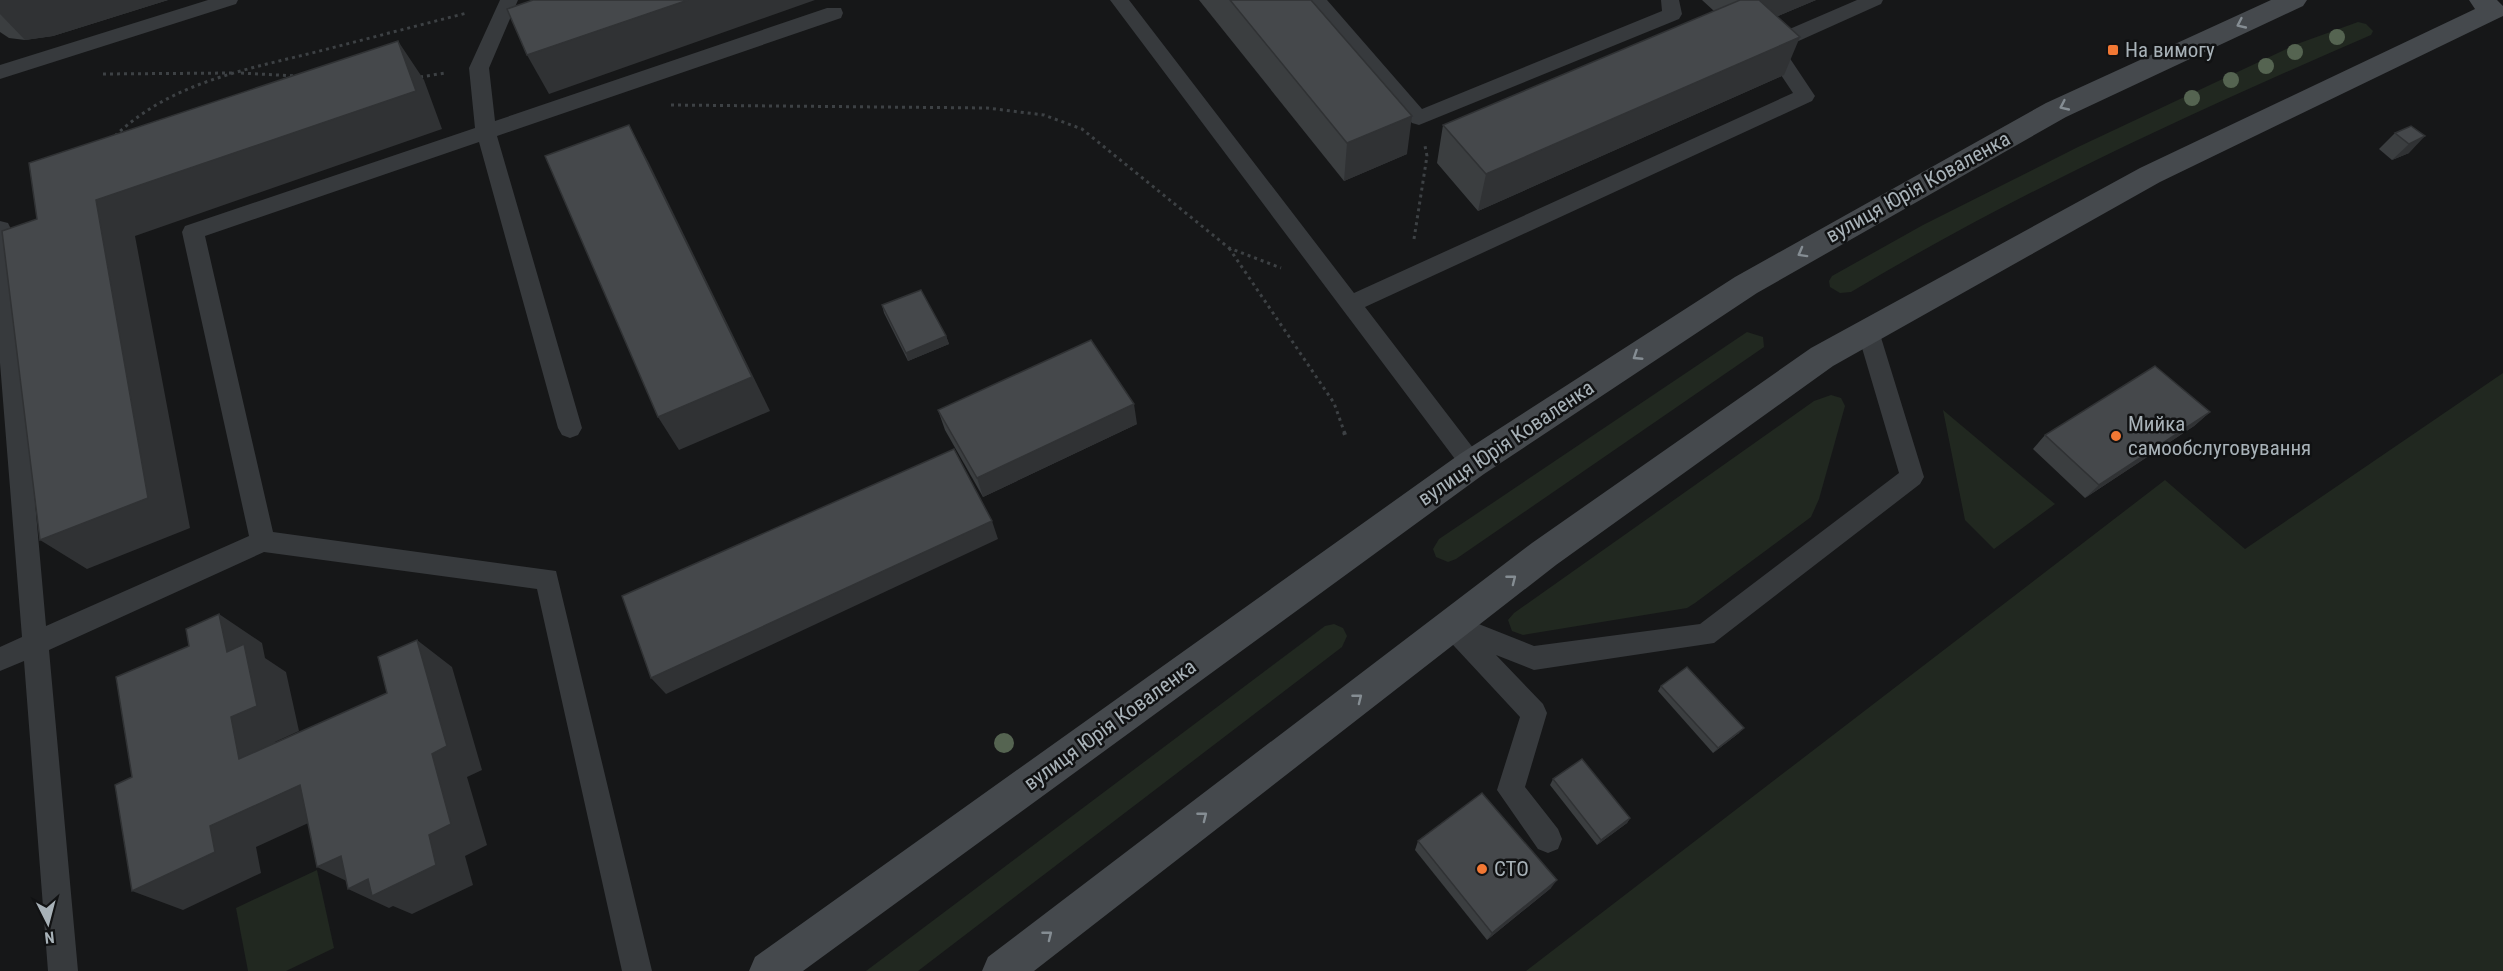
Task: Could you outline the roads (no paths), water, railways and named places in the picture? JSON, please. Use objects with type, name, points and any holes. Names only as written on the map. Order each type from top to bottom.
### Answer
[{"type":"street","name":"вулиця Юрія Коваленка","points":[[769,971],[1472,464],[1746,285],[2056,110],[2294,0]]},
{"type":"street","points":[[1002,971],[1544,554],[1812,363],[2150,175],[2487,5]]},
{"type":"lane","points":[[0,72],[229,0]]},
{"type":"lane","points":[[1119,0],[1472,464]]},
{"type":"lane","points":[[1316,0],[1419,118],[1672,15],[1670,0]]},
{"type":"lane","points":[[1351,304],[1805,96],[1771,45],[1874,0]]},
{"type":"lane","points":[[508,1],[479,68],[486,132],[570,428]]},
{"type":"lane","points":[[263,541],[193,232],[834,13]]},
{"type":"lane","points":[[0,229],[63,971]]},
{"type":"lane","points":[[1451,626],[1534,658],[1705,635],[1912,477],[1869,331]]},
{"type":"lane","points":[[0,659],[263,541],[547,579],[637,971]]},
{"type":"lane","points":[[1451,626],[1533,712],[1510,790],[1548,838]]},
{"type":"place","name":"На вимогу","points":[[2113,50]]},
{"type":"place","name":"Мийка самообслуговування","points":[[2116,436]]},
{"type":"place","name":"СТО","points":[[1482,869]]}]
